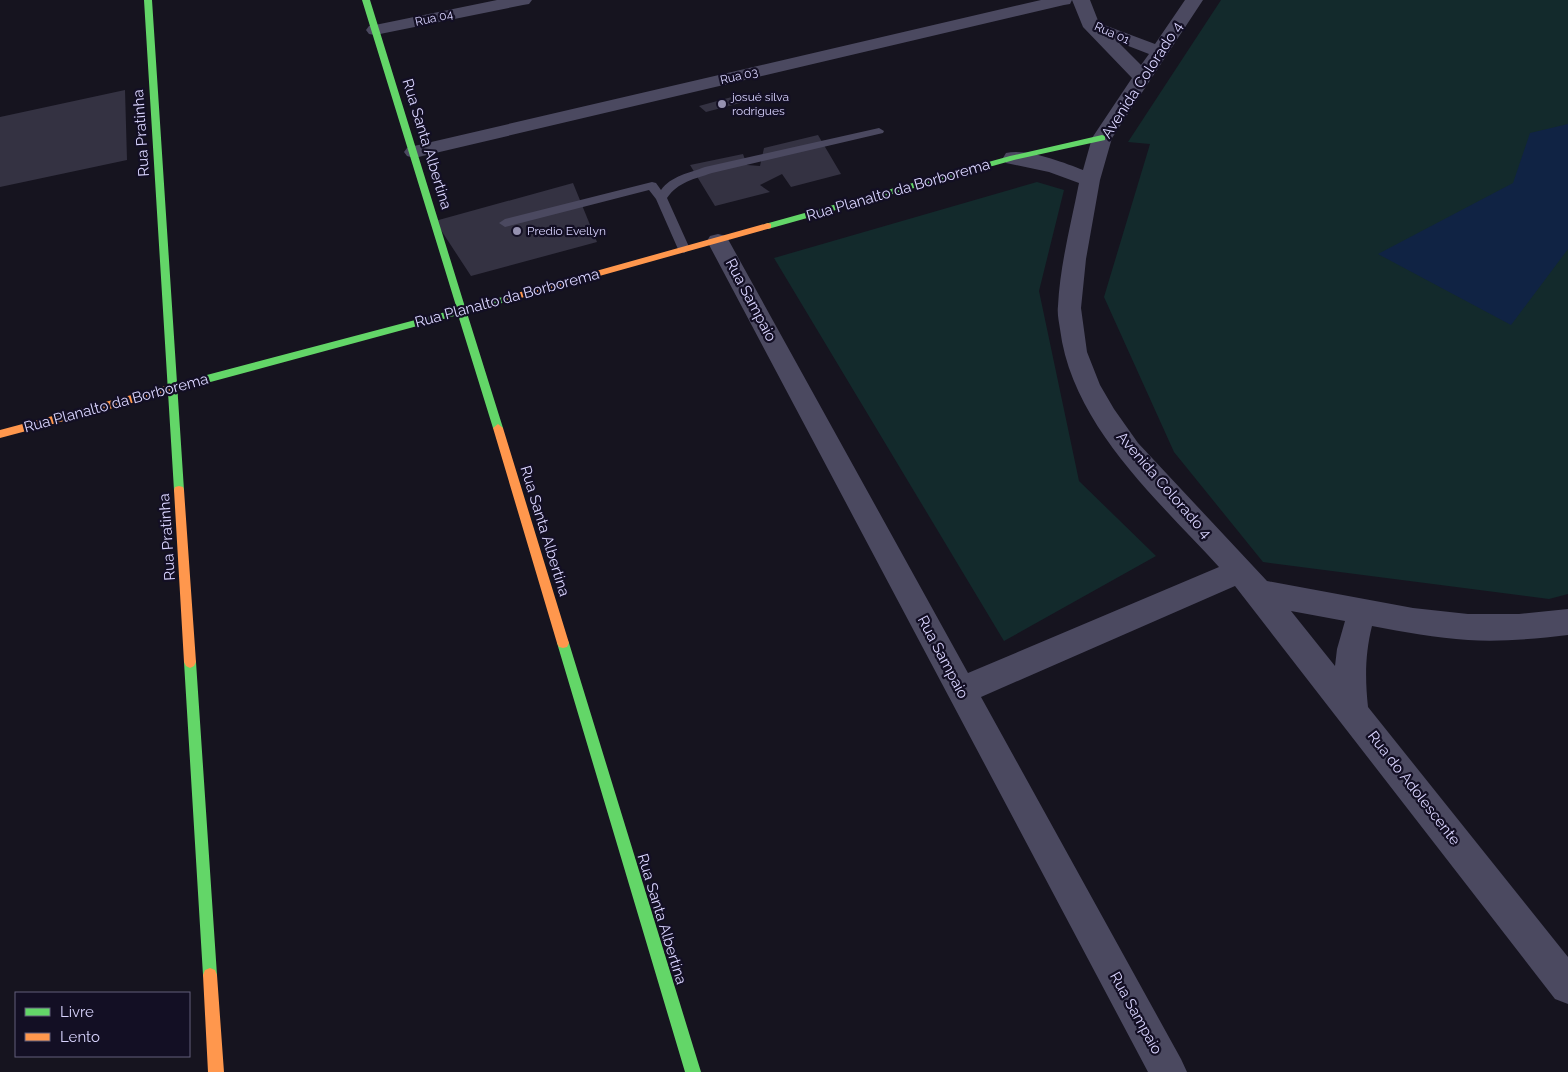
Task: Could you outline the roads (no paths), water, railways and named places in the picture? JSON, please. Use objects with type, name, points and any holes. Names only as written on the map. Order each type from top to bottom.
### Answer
[{"type":"street","name":"Rua Pratinha","points":[[148,0],[216,1072]]},
{"type":"street","name":"Rua Santa Albertina","points":[[366,0],[414,152],[693,1072]]},
{"type":"street","name":"Rua 04","points":[[375,30],[523,0]]},
{"type":"street","name":"Rua 03","points":[[414,152],[1064,0]]},
{"type":"street","name":"Rua 01","points":[[1081,0],[1089,23],[1159,52]]},
{"type":"street","name":"Avenida Colorado 4","points":[[1194,0],[1102,138],[1090,180],[1075,259],[1069,308],[1075,352],[1088,387],[1105,416],[1129,450],[1249,582]]},
{"type":"street","points":[[1089,23],[1143,78]]},
{"type":"street","name":"Rua Planalto da Borborema","points":[[0,434],[462,311],[1014,158],[1102,138]]},
{"type":"street","name":"Rua Planalto da Borborema","points":[[1014,158],[1054,166],[1090,180]]},
{"type":"street","name":"Rua Sampaio","points":[[718,241],[1168,1072]]},
{"type":"street","points":[[961,690],[1249,582],[1364,612],[1413,621],[1468,627],[1519,627],[1568,622]]},
{"type":"street","name":"Rua do Adolescente","points":[[1249,582],[1353,710],[1568,986]]},
{"type":"street","points":[[1353,710],[1349,658],[1352,641],[1364,612]]},
{"type":"lane","points":[[660,198],[681,179],[709,170],[879,131]]},
{"type":"lane","points":[[505,223],[652,186],[660,198],[684,250]]},
{"type":"water","points":[[1568,124],[1568,249],[1511,325],[1378,254],[1513,183],[1530,133]]},
{"type":"place","name":"josué silva rodrigues","points":[[722,104]]},
{"type":"place","name":"Predio Evellyn","points":[[517,231]]}]
